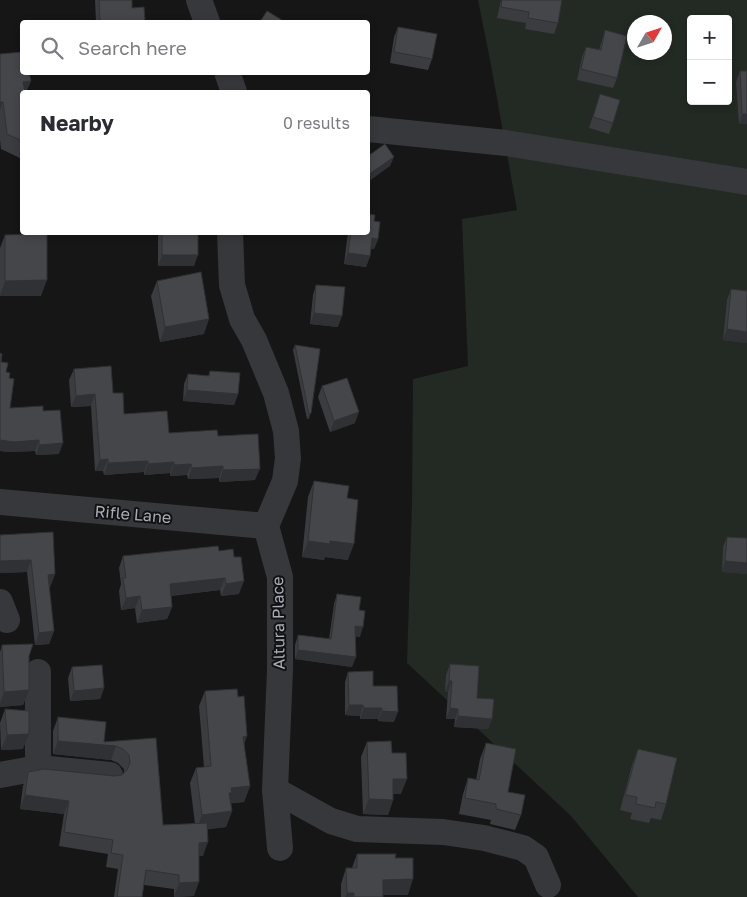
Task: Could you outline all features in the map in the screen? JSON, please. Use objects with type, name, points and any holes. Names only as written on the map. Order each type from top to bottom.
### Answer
[{"type":"street","points":[[199,0],[206,20]]},
{"type":"street","points":[[227,75],[233,90]]},
{"type":"street","points":[[370,129],[506,143],[747,182]]},
{"type":"street","points":[[230,235],[232,285],[242,319],[254,340],[276,393],[286,431],[288,458],[285,480],[266,526]]},
{"type":"street","name":"Rifle Lane","points":[[0,502],[266,526]]},
{"type":"street","name":"Altura Place","points":[[266,526],[280,577],[280,670],[275,790],[280,848]]},
{"type":"street","points":[[38,672],[38,768]]},
{"type":"street","points":[[0,775],[38,768],[110,775]]},
{"type":"street","points":[[275,790],[331,821],[358,829],[443,832],[484,838],[523,848],[536,857],[548,885]]},
{"type":"shaded area","points":[[478,0],[747,0],[747,897],[638,897],[571,816],[407,663],[412,505],[413,379],[468,366],[462,219],[517,210]]},
{"type":"building","points":[[99,0],[132,0],[132,8],[144,7],[145,20],[100,20]]},
{"type":"building","points":[[502,0],[562,0],[558,23],[528,18],[529,12],[501,7]]},
{"type":"building","points":[[267,11],[282,20],[261,20]]},
{"type":"building","points":[[398,27],[437,34],[432,59],[394,52]]},
{"type":"building","points":[[605,30],[627,36],[617,78],[581,69],[586,47],[601,50]]},
{"type":"building","points":[[20,52],[20,75],[30,75],[31,81],[23,82],[25,90],[20,90],[20,140],[7,134],[3,102],[0,102],[0,54]]},
{"type":"building","points":[[740,71],[747,71],[747,114],[742,114]]},
{"type":"building","points":[[600,94],[620,100],[613,123],[593,117]]},
{"type":"building","points":[[385,144],[394,157],[370,174],[370,155]]},
{"type":"building","points":[[370,214],[375,215],[374,221],[380,222],[378,239],[372,238],[370,256],[348,253],[351,235],[370,235]]},
{"type":"building","points":[[5,235],[47,235],[47,280],[5,281]]},
{"type":"building","points":[[162,235],[198,235],[198,255],[162,255]]},
{"type":"building","points":[[201,272],[209,319],[165,327],[157,281]]},
{"type":"building","points":[[316,285],[345,287],[342,316],[314,313]]},
{"type":"building","points":[[731,289],[747,291],[747,332],[727,329]]},
{"type":"building","points":[[295,345],[320,349],[311,413],[309,414]]},
{"type":"building","points":[[0,353],[2,354],[1,362],[8,363],[6,372],[10,373],[9,378],[14,379],[10,408],[43,406],[43,411],[60,410],[63,443],[39,445],[39,440],[14,442],[0,440]]},
{"type":"building","points":[[111,366],[113,393],[123,393],[124,414],[167,411],[169,433],[217,430],[218,436],[258,434],[260,469],[223,470],[223,466],[192,468],[191,464],[174,465],[174,462],[148,464],[148,461],[108,463],[108,459],[100,460],[95,394],[76,396],[74,369]]},
{"type":"building","points":[[210,371],[240,373],[238,394],[187,390],[188,374],[209,376]]},
{"type":"building","points":[[347,378],[359,412],[334,421],[322,386]]},
{"type":"building","points":[[314,481],[349,486],[347,498],[358,500],[354,544],[330,541],[330,544],[308,541]]},
{"type":"building","points":[[53,532],[55,574],[48,575],[54,631],[39,633],[31,560],[0,561],[0,535]]},
{"type":"building","points":[[727,537],[747,538],[747,563],[725,561]]},
{"type":"building","points":[[218,546],[219,551],[233,549],[234,557],[241,557],[244,581],[226,584],[225,578],[170,584],[172,607],[142,610],[140,596],[126,598],[123,578],[126,578],[123,556]]},
{"type":"building","points":[[337,594],[361,597],[359,610],[365,611],[363,627],[355,626],[356,657],[298,650],[298,635],[331,639]]},
{"type":"building","points":[[33,644],[29,656],[29,690],[4,692],[2,645]]},
{"type":"building","points":[[450,664],[479,666],[477,698],[494,699],[492,719],[458,716],[458,709],[450,708],[452,681],[449,681]]},
{"type":"building","points":[[102,665],[104,688],[74,691],[72,667]]},
{"type":"building","points":[[373,671],[373,686],[397,686],[398,712],[382,711],[382,708],[364,708],[363,705],[349,705],[348,672]]},
{"type":"building","points":[[237,689],[238,697],[244,696],[247,736],[243,737],[250,786],[231,788],[232,793],[229,793],[232,811],[202,815],[196,768],[211,766],[205,691]]},
{"type":"building","points":[[5,709],[29,711],[29,734],[7,735]]},
{"type":"building","points":[[58,717],[106,722],[104,742],[156,738],[163,825],[207,823],[208,842],[199,843],[199,882],[179,883],[179,875],[146,870],[142,897],[117,897],[123,855],[111,853],[113,840],[64,832],[69,801],[25,795],[28,772],[44,769],[114,776],[122,775],[130,763],[129,755],[123,749],[116,746],[58,741]]},
{"type":"building","points":[[391,741],[392,753],[406,753],[407,779],[393,779],[393,800],[369,799],[367,742]]},
{"type":"building","points":[[486,743],[516,749],[508,792],[525,795],[521,815],[496,809],[496,804],[465,798],[468,778],[479,780]]},
{"type":"building","points":[[638,749],[677,758],[666,804],[656,802],[655,808],[636,804],[637,797],[625,795]]},
{"type":"building","points":[[357,854],[396,854],[395,858],[413,858],[413,879],[383,880],[383,897],[354,897],[354,893],[347,893],[346,868],[357,868]]}]
